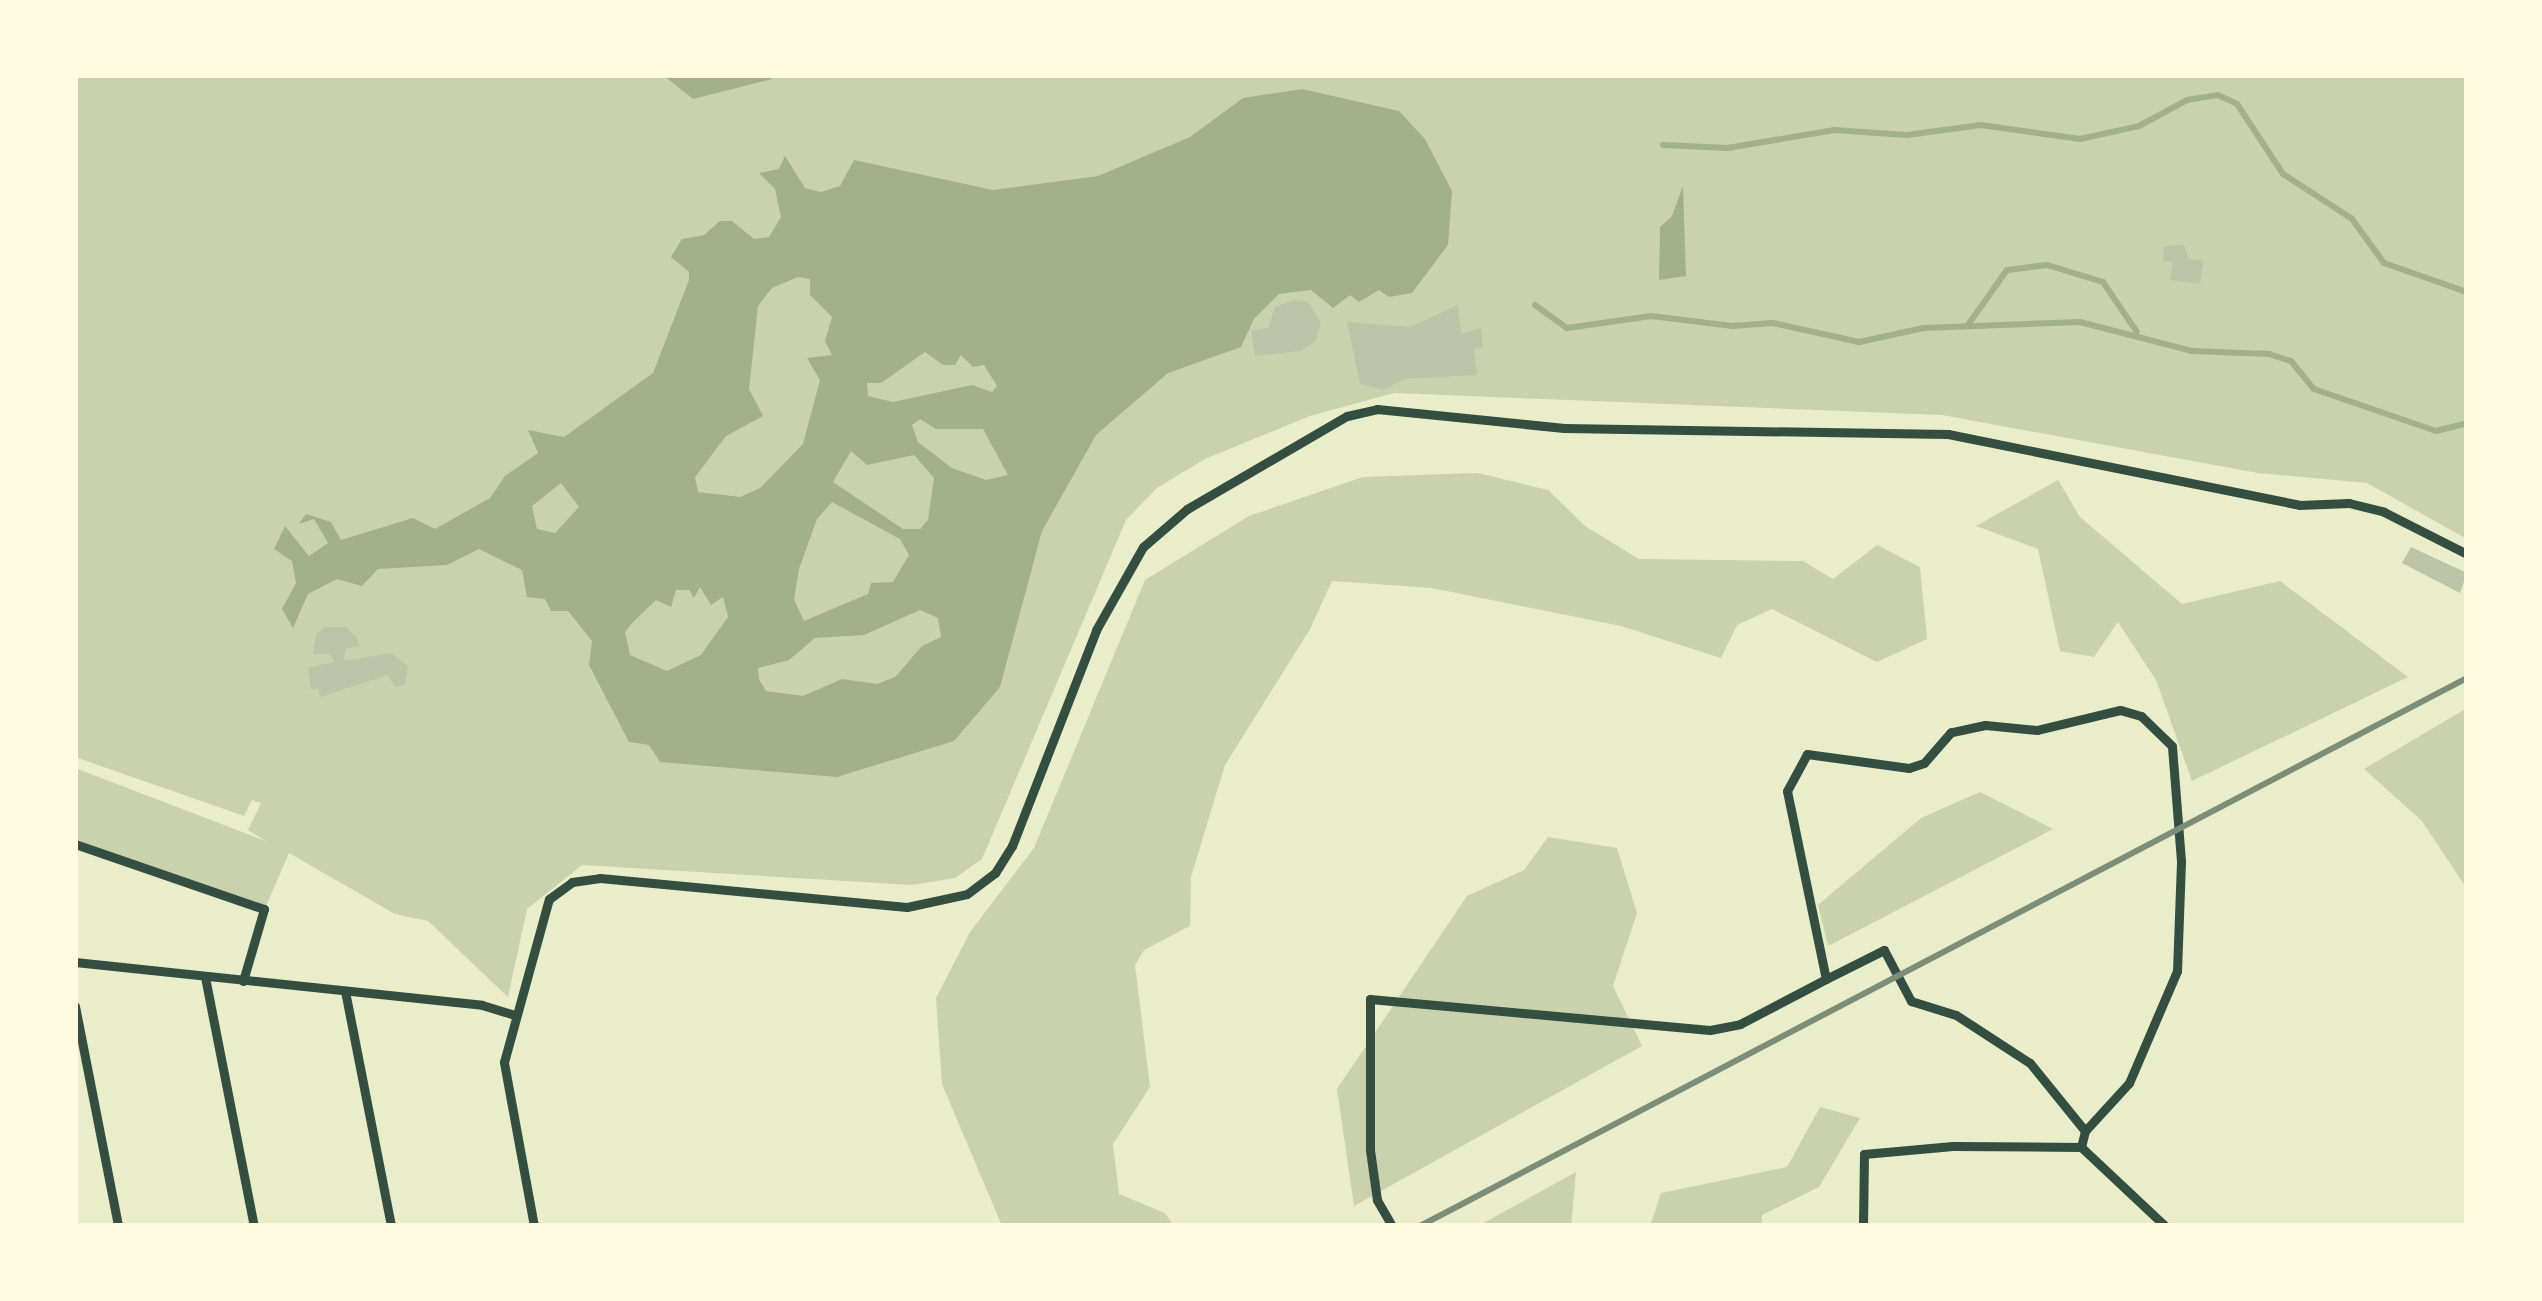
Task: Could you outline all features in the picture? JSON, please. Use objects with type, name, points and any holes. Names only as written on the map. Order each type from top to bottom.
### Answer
[{"type":"street","points":[[534,1226],[504,1062],[540,917],[550,899],[572,882],[600,878],[907,907],[948,902],[984,884],[1012,846],[1096,630],[1143,548],[1187,509],[1356,413],[1377,409],[1564,428],[1964,436],[2298,505],[2349,502],[2384,512],[2467,554]]},
{"type":"street","points":[[1826,979],[1787,791],[1808,754],[1908,768],[1924,763],[1951,732],[1985,725],[2038,730],[2120,710],[2159,729],[2172,746],[2177,784],[2181,861],[2178,971],[2130,1083],[2085,1132],[2081,1147]]},
{"type":"street","points":[[75,844],[264,909],[243,980]]},
{"type":"street","points":[[1391,1225],[1377,1200],[1370,1150],[1370,999],[1710,1030],[1740,1024],[1884,950],[1911,1001],[1956,1015],[2030,1063],[2085,1132]]},
{"type":"street","points":[[75,962],[514,1014]]},
{"type":"street","points":[[205,977],[254,1226]]},
{"type":"street","points":[[345,992],[391,1226]]},
{"type":"street","points":[[75,1006],[118,1226]]},
{"type":"street","points":[[1863,1226],[1860,1160],[1872,1151],[2081,1147],[2165,1226]]},
{"type":"shaded area","points":[[75,75],[2467,75],[2467,539],[2367,483],[2258,473],[1942,415],[1394,393],[1310,416],[1205,459],[1157,488],[1126,520],[982,859],[955,878],[912,885],[582,865],[527,909],[508,997],[428,921],[395,914],[289,853],[266,906],[75,841],[75,768],[266,841],[248,830],[261,803],[252,800],[244,816],[75,757]]},
{"type":"shaded area","points":[[663,75],[768,75],[772,79],[693,99]]},
{"type":"shaded area","points":[[1302,89],[1399,111],[1425,139],[1452,191],[1448,245],[1412,293],[1389,297],[1379,290],[1359,302],[1350,295],[1333,308],[1311,290],[1279,294],[1254,319],[1241,347],[1168,373],[1096,435],[1042,531],[1000,687],[954,741],[837,777],[660,762],[649,745],[629,742],[589,665],[592,641],[568,611],[551,611],[545,599],[527,597],[522,570],[479,549],[447,565],[378,569],[362,586],[337,579],[308,594],[293,628],[282,609],[296,583],[292,561],[274,549],[285,526],[309,556],[328,543],[314,519],[299,524],[306,514],[331,522],[341,540],[413,518],[435,529],[490,498],[505,476],[538,453],[528,430],[564,437],[653,373],[689,280],[689,272],[671,257],[682,239],[704,235],[720,221],[732,221],[754,239],[769,237],[781,217],[775,189],[759,173],[779,169],[785,156],[805,188],[821,192],[840,186],[854,160],[993,190],[1098,176],[1190,137],[1243,98]],"holes":[[[798,277],[810,279],[810,295],[832,317],[825,341],[832,355],[807,358],[820,380],[803,444],[760,488],[740,497],[698,492],[695,477],[726,436],[763,416],[749,389],[758,306],[772,288]],[[925,352],[943,365],[955,365],[961,355],[973,367],[984,365],[997,386],[992,392],[972,385],[893,402],[868,396],[867,383],[881,383]],[[920,419],[936,429],[983,429],[1008,475],[986,480],[952,468],[918,442],[912,425]],[[851,451],[867,465],[914,455],[934,478],[928,520],[920,529],[903,529],[833,482]],[[561,483],[579,507],[555,533],[537,529],[532,506]],[[832,502],[900,539],[909,555],[893,582],[871,583],[868,594],[804,621],[794,599],[799,569],[817,519]],[[700,587],[711,605],[723,597],[728,617],[701,655],[667,671],[630,655],[625,632],[633,622],[656,600],[671,607],[676,590],[689,590],[694,598]],[[920,610],[938,618],[941,637],[922,646],[895,677],[877,684],[842,679],[803,696],[766,691],[758,668],[789,660],[815,638],[864,635]]]},
{"type":"shaded area","points":[[1683,186],[1686,276],[1659,280],[1660,227],[1672,216]]},
{"type":"shaded area","points":[[1478,473],[1548,490],[1585,526],[1639,559],[1803,561],[1833,579],[1877,545],[1920,567],[1927,639],[1877,662],[1772,609],[1737,625],[1721,658],[1621,626],[1432,588],[1332,581],[1310,629],[1225,765],[1191,877],[1190,926],[1144,950],[1135,965],[1150,1087],[1113,1144],[1119,1194],[1165,1213],[1174,1226],[1002,1226],[942,1084],[936,998],[970,932],[1034,848],[1145,580],[1249,516],[1363,477]]},
{"type":"shaded area","points":[[2058,480],[2080,517],[2182,604],[2280,581],[2408,677],[2192,781],[2156,680],[2118,622],[2094,657],[2060,651],[2038,549],[1976,526]]},
{"type":"shaded area","points":[[2467,708],[2467,889],[2422,821],[2364,769]]},
{"type":"shaded area","points":[[1980,792],[2053,829],[1828,946],[1818,905],[1921,818]]},
{"type":"shaded area","points":[[1548,837],[1617,848],[1637,913],[1613,986],[1642,1046],[1354,1206],[1337,1089],[1467,896],[1524,870]]},
{"type":"shaded area","points":[[1820,1107],[1860,1118],[1819,1187],[1762,1215],[1762,1226],[1650,1226],[1661,1193],[1787,1167]]},
{"type":"shaded area","points":[[1576,1172],[1571,1226],[1478,1226]]},
{"type":"building","points":[[2184,245],[2189,259],[2203,261],[2200,284],[2170,280],[2173,262],[2163,261],[2164,246]]},
{"type":"building","points":[[1294,300],[1308,302],[1321,322],[1316,340],[1301,351],[1255,356],[1251,330],[1268,328],[1275,307]]},
{"type":"building","points":[[1458,305],[1461,334],[1481,328],[1483,348],[1474,349],[1477,375],[1405,379],[1383,390],[1360,384],[1347,322],[1410,327]]},
{"type":"building","points":[[2411,547],[2467,573],[2460,593],[2402,563]]},
{"type":"building","points":[[325,627],[346,627],[357,638],[360,646],[346,649],[343,661],[392,653],[408,667],[405,685],[395,687],[388,675],[320,697],[318,688],[311,690],[308,668],[334,662],[330,654],[313,654],[316,634]]},
{"type":"waterway","points":[[1663,145],[1727,148],[1834,130],[1907,135],[1981,125],[2080,139],[2139,126],[2187,100],[2218,95],[2237,104],[2283,174],[2352,219],[2384,263],[2467,292]]},
{"type":"waterway","points":[[1968,325],[2007,270],[2047,265],[2103,282],[2137,332]]},
{"type":"waterway","points":[[1535,305],[1567,328],[1651,316],[1732,326],[1773,323],[1859,342],[1924,328],[2080,322],[2192,351],[2269,354],[2291,361],[2314,389],[2436,431],[2467,423]]},
{"type":"railway","points":[[1420,1226],[2467,678]]}]
